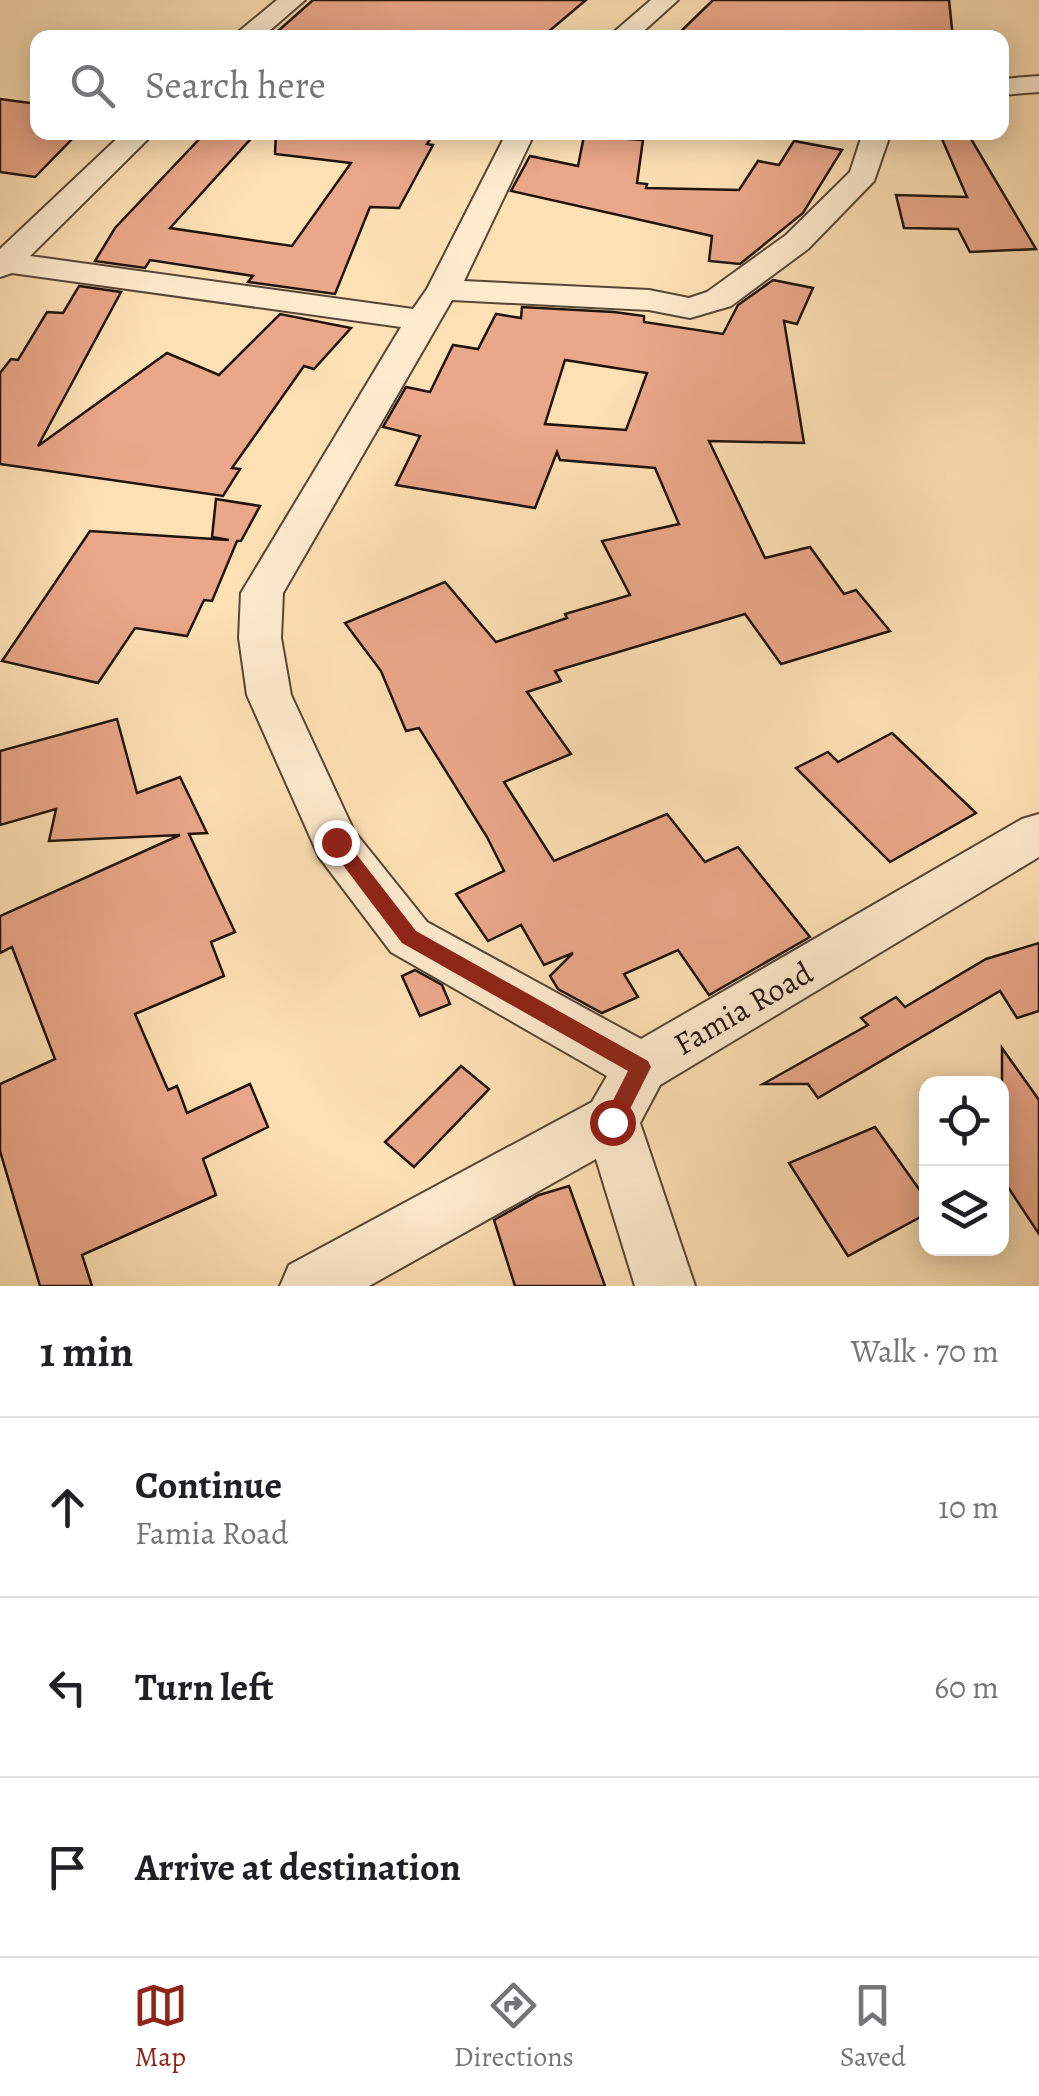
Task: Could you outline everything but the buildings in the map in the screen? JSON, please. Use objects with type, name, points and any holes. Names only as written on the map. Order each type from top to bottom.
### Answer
[{"type":"street","points":[[254,30],[293,0]]},
{"type":"street","points":[[630,30],[666,0]]},
{"type":"street","points":[[1009,86],[1039,84]]},
{"type":"street","points":[[2,264],[133,140]]},
{"type":"street","points":[[518,140],[432,305],[262,592],[260,638],[269,695],[336,842],[409,937],[641,1067]]},
{"type":"street","points":[[2,264],[432,305],[650,300],[690,308],[718,299],[797,242],[864,175],[875,140]]},
{"type":"street","name":"Famia Road","points":[[612,1122],[641,1067],[1039,833]]},
{"type":"street","points":[[310,1286],[612,1122],[665,1286]]},
{"type":"route","points":[[336,842],[409,937],[641,1067],[612,1122]]}]
